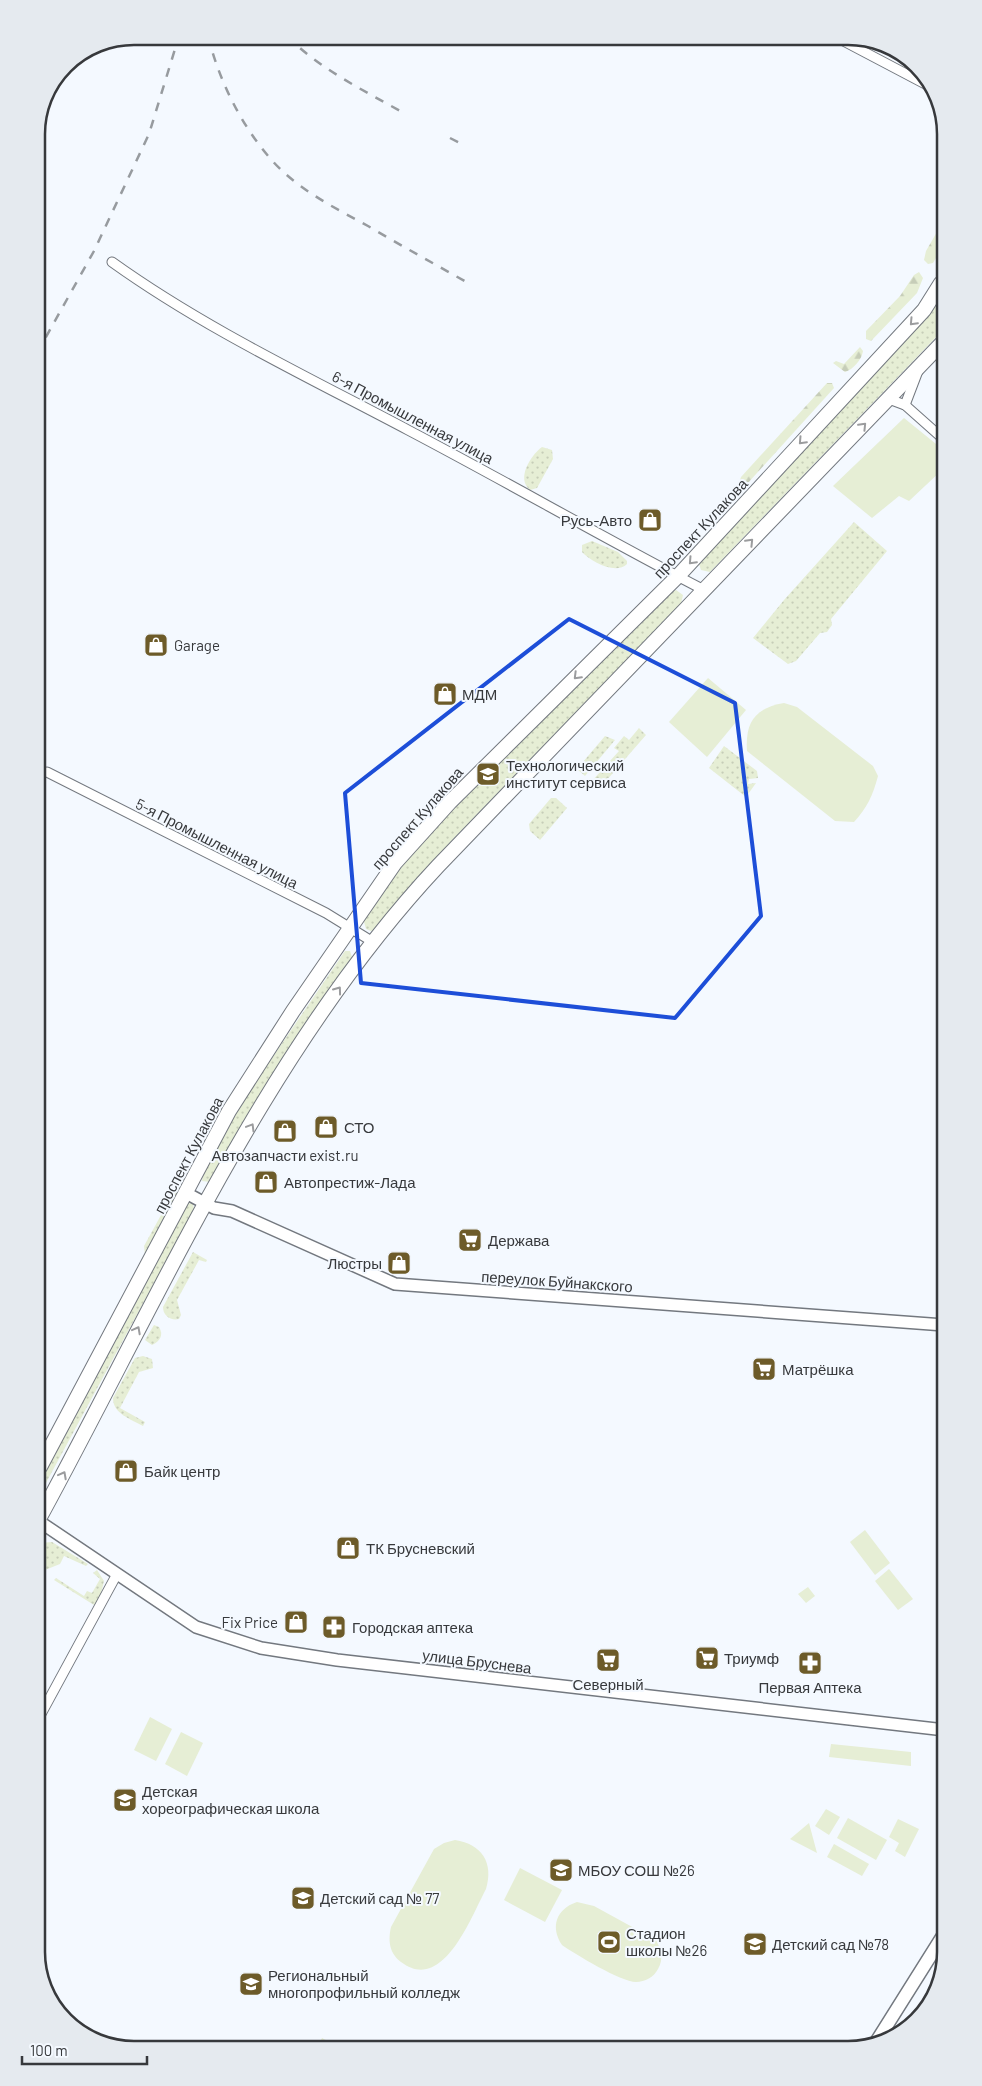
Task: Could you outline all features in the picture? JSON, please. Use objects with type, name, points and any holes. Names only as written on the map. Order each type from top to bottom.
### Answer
[{"type":"main road","name":"проспект Кулакова","points":[[45,1458],[248,1080],[395,863],[445,807],[678,576],[924,310],[937,289]]},
{"type":"main road","points":[[45,1509],[206,1204],[296,1052],[373,942],[431,874],[937,348]]},
{"type":"main road","points":[[881,2034],[937,1945]]},
{"type":"street","points":[[851,45],[919,81]]},
{"type":"street","name":"6-я Промышленная улица","points":[[112,262],[159,295],[266,355],[511,484],[704,590]]},
{"type":"street","points":[[905,405],[920,366]]},
{"type":"street","points":[[889,399],[905,405],[937,433]]},
{"type":"street","name":"5-я Промышленная улица","points":[[47,772],[351,927],[373,942]]},
{"type":"street","name":"переулок Буйнакского","points":[[186,1193],[214,1208],[232,1211],[395,1284],[937,1324]]},
{"type":"street","name":"улица Бруснева","points":[[45,1525],[196,1627],[264,1648],[337,1660],[937,1729]]},
{"type":"street","points":[[45,1707],[117,1574]]},
{"type":"highlighted area","points":[[569,619],[735,703],[761,916],[675,1018],[361,983],[345,793]]},
{"type":"green space","points":[[937,232],[937,256],[933,263],[928,264],[924,260],[926,251]]},
{"type":"green space","points":[[919,272],[923,278],[917,293],[871,341],[866,339],[866,331],[900,296],[914,275]]},
{"type":"green space","points":[[937,301],[937,336],[710,572],[701,570],[700,561],[927,317]]},
{"type":"green space","points":[[860,347],[863,351],[861,357],[857,364],[848,371],[845,372],[833,363],[836,361],[844,364]]},
{"type":"green space","points":[[827,383],[832,383],[834,388],[747,484],[744,484],[740,480],[741,477]]},
{"type":"green space","points":[[904,418],[937,445],[937,475],[909,501],[899,496],[872,518],[833,486]]},
{"type":"green space","points":[[542,447],[552,450],[553,459],[537,488],[530,490],[524,480],[524,474],[533,456]]},
{"type":"green space","points":[[854,522],[887,551],[831,619],[832,625],[827,632],[820,633],[796,661],[788,664],[753,638],[784,600]]},
{"type":"green space","points":[[592,541],[618,552],[627,561],[627,564],[622,567],[610,568],[591,560],[582,552],[582,545]]},
{"type":"green space","points":[[676,590],[683,595],[681,604],[454,838],[376,929],[371,931],[366,929],[364,922],[366,918],[405,862],[435,828],[669,593]]},
{"type":"green space","points":[[708,678],[746,710],[707,757],[669,722]]},
{"type":"green space","points":[[784,703],[797,707],[873,766],[878,776],[874,789],[866,806],[854,822],[835,821],[747,751],[748,732],[754,718],[774,705]]},
{"type":"green space","points":[[639,728],[646,735],[599,789],[591,782],[619,751],[614,748],[624,736],[629,740]]},
{"type":"green space","points":[[605,736],[615,740],[585,776],[577,769]]},
{"type":"green space","points":[[724,746],[757,771],[758,778],[749,779],[748,784],[756,783],[746,797],[709,768]]},
{"type":"green space","points":[[551,798],[556,798],[567,808],[540,840],[530,831],[529,824]]},
{"type":"green space","points":[[345,951],[350,951],[352,957],[278,1068],[210,1182],[202,1181],[203,1174],[242,1102]]},
{"type":"green space","points":[[186,1185],[145,1255],[144,1246],[177,1186]]},
{"type":"green space","points":[[188,1203],[193,1204],[194,1209],[45,1485],[45,1463]]},
{"type":"green space","points":[[193,1252],[207,1260],[206,1262],[199,1260],[177,1300],[181,1315],[179,1319],[170,1318],[164,1313],[163,1307]]},
{"type":"green space","points":[[154,1325],[159,1327],[161,1335],[159,1340],[152,1345],[145,1340]]},
{"type":"green space","points":[[143,1356],[152,1359],[153,1368],[139,1372],[120,1408],[145,1422],[143,1426],[119,1412],[113,1398],[135,1358]]},
{"type":"green space","points":[[865,1530],[890,1563],[875,1575],[850,1542]]},
{"type":"green space","points":[[52,1542],[88,1564],[86,1566],[64,1556],[60,1564],[45,1570],[45,1543]]},
{"type":"green space","points":[[889,1569],[913,1599],[898,1610],[875,1581]]},
{"type":"green space","points":[[97,1570],[104,1581],[100,1598],[94,1605],[54,1580],[56,1578],[84,1596],[87,1591],[92,1593],[100,1579],[93,1573]]},
{"type":"green space","points":[[808,1587],[815,1596],[806,1603],[798,1594]]},
{"type":"green space","points":[[150,1717],[172,1729],[156,1761],[134,1750]]},
{"type":"green space","points":[[181,1732],[203,1743],[187,1776],[165,1764]]},
{"type":"green space","points":[[831,1744],[911,1752],[911,1766],[829,1757]]},
{"type":"green space","points":[[826,1809],[840,1817],[829,1835],[815,1826]]},
{"type":"green space","points":[[848,1818],[887,1840],[876,1860],[837,1838]]},
{"type":"green space","points":[[898,1819],[919,1829],[905,1857],[895,1851],[899,1843],[889,1837]]},
{"type":"green space","points":[[809,1823],[817,1853],[790,1839]]},
{"type":"green space","points":[[455,1840],[472,1846],[484,1856],[488,1871],[486,1889],[464,1933],[454,1948],[442,1960],[430,1968],[416,1969],[401,1962],[394,1955],[390,1941],[391,1927],[434,1849],[444,1843]]},
{"type":"green space","points":[[834,1844],[869,1864],[862,1876],[827,1857]]},
{"type":"green space","points":[[520,1868],[562,1890],[545,1922],[504,1900]]},
{"type":"green space","name":"Стадион школы №26","points":[[577,1902],[594,1906],[656,1940],[661,1958],[656,1972],[643,1981],[629,1981],[598,1967],[562,1945],[556,1932],[557,1919],[564,1909]]},
{"type":"railway","points":[[45,339],[94,251],[149,134],[176,45]]},
{"type":"railway","points":[[211,45],[224,85],[240,115],[259,144],[279,168],[328,204],[470,284]]},
{"type":"railway","points":[[297,45],[313,59],[356,87],[402,112]]},
{"type":"railway","points":[[450,138],[464,145]]},
{"type":"place","name":"Русь-Авто","points":[[650,520]]},
{"type":"place","name":"Garage","points":[[156,645]]},
{"type":"place","name":"МДМ","points":[[445,694]]},
{"type":"place","name":"Технологический институт сервиса","points":[[488,774]]},
{"type":"place","name":"СТО","points":[[326,1127]]},
{"type":"place","name":"Автозапчасти exist.ru","points":[[285,1131]]},
{"type":"place","name":"Автопрестиж-Лада","points":[[266,1182]]},
{"type":"place","name":"Держава","points":[[470,1240]]},
{"type":"place","name":"Люстры","points":[[399,1263]]},
{"type":"place","name":"Матрёшка","points":[[764,1369]]},
{"type":"place","name":"Байк центр","points":[[126,1471]]},
{"type":"place","name":"ТК Брусневский","points":[[348,1548]]},
{"type":"place","name":"Fix Price","points":[[296,1622]]},
{"type":"place","name":"Городская аптека","points":[[334,1627]]},
{"type":"place","name":"Триумф","points":[[707,1658]]},
{"type":"place","name":"Северный","points":[[608,1660]]},
{"type":"place","name":"Первая Аптека","points":[[810,1663]]},
{"type":"place","name":"Детская хореографическая школа","points":[[125,1800]]},
{"type":"place","name":"МБОУ СОШ №26","points":[[561,1870]]},
{"type":"place","name":"Детский сад № 77","points":[[303,1898]]},
{"type":"place","name":"Стадион школы №26","points":[[609,1942]]},
{"type":"place","name":"Детский сад №78","points":[[755,1944]]},
{"type":"place","name":"Региональный многопрофильный колледж","points":[[251,1984]]}]
